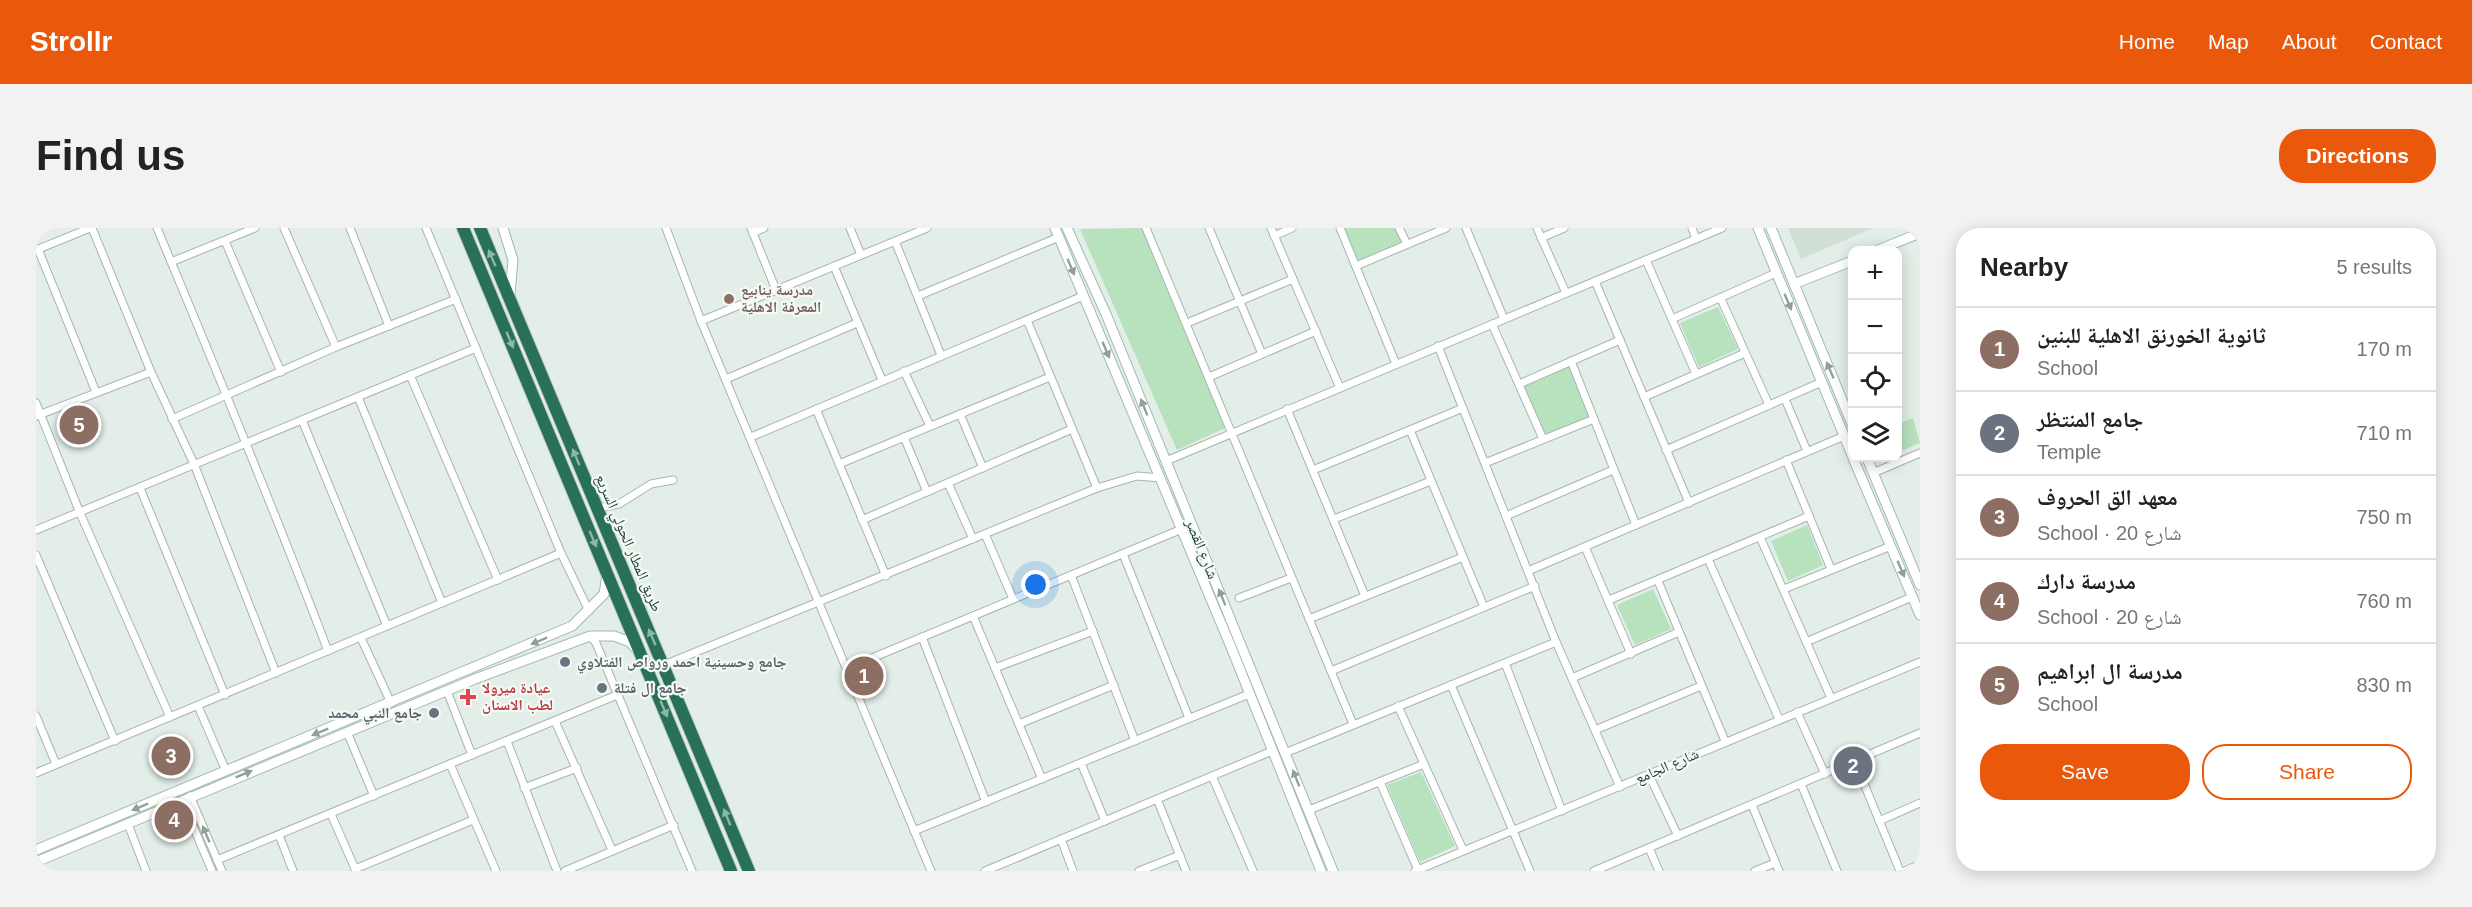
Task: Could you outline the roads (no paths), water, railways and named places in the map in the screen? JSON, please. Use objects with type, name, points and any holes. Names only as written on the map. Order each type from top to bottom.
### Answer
[{"type":"highway","name":"طريق المطار الحولي السريع","points":[[462,228],[731,871]]},
{"type":"highway","name":"طريق المطار الحولي السريع","points":[[480,228],[749,871]]},
{"type":"street","points":[[96,392],[37,250],[91,228],[151,372],[194,464],[276,673]]},
{"type":"street","points":[[157,228],[228,396],[244,442],[328,651]]},
{"type":"street","points":[[171,262],[255,228]]},
{"type":"street","points":[[284,228],[336,347]]},
{"type":"street","points":[[350,228],[389,327]]},
{"type":"street","points":[[426,228],[561,553],[589,611]]},
{"type":"street","points":[[503,228],[513,260],[509,287],[513,307]]},
{"type":"street","points":[[666,228],[701,321],[931,871]]},
{"type":"street","points":[[764,228],[752,230],[776,290]]},
{"type":"street","points":[[850,228],[861,255]]},
{"type":"street","points":[[701,321],[927,228]]},
{"type":"street","name":"شارع القصر","points":[[1067,228],[1110,323],[1167,461],[1242,661],[1285,753],[1334,871]]},
{"type":"street","points":[[1146,228],[1353,724]]},
{"type":"street","points":[[1209,228],[1262,354]]},
{"type":"street","points":[[1270,228],[1340,388]]},
{"type":"street","points":[[1274,236],[1292,228]]},
{"type":"street","points":[[1340,228],[1396,364]]},
{"type":"street","points":[[1399,228],[1407,244]]},
{"type":"street","points":[[1356,266],[1446,228]]},
{"type":"street","points":[[1466,228],[1504,319]]},
{"type":"street","points":[[1537,228],[1566,293]]},
{"type":"street","points":[[1541,238],[1564,228]]},
{"type":"street","points":[[1692,228],[1696,239]]},
{"type":"street","points":[[1167,461],[1231,432],[1722,228]]},
{"type":"street","points":[[1758,228],[1848,445]]},
{"type":"street","points":[[1771,228],[1848,414]]},
{"type":"street","points":[[918,296],[1057,233],[1182,529],[1230,632]]},
{"type":"street","points":[[1886,246],[1914,233]]},
{"type":"street","points":[[225,241],[281,372]]},
{"type":"street","points":[[895,241],[941,355]]},
{"type":"street","points":[[1646,260],[1696,374]]},
{"type":"street","points":[[1794,284],[1848,263]]},
{"type":"street","points":[[834,266],[882,380]]},
{"type":"street","points":[[1672,319],[1776,273]]},
{"type":"street","points":[[1187,323],[1293,279]]},
{"type":"street","points":[[1595,281],[1689,503]]},
{"type":"street","points":[[751,437],[1083,296]]},
{"type":"street","points":[[172,419],[336,347],[456,299]]},
{"type":"street","points":[[1721,299],[1769,405]]},
{"type":"street","points":[[1090,312],[1097,313],[1103,308]]},
{"type":"street","points":[[1026,320],[1097,488]]},
{"type":"street","points":[[1097,327],[1102,322],[1110,323]]},
{"type":"street","points":[[726,379],[857,323]]},
{"type":"street","points":[[1492,324],[1543,439]]},
{"type":"street","points":[[1209,377],[1316,331]]},
{"type":"street","points":[[1519,384],[1620,340]]},
{"type":"street","points":[[1438,346],[1556,642],[1620,787]]},
{"type":"street","points":[[36,530],[140,488],[244,442],[476,348]]},
{"type":"street","points":[[1644,397],[1745,353]]},
{"type":"street","points":[[1571,361],[1636,525]]},
{"type":"street","points":[[904,371],[930,426]]},
{"type":"street","points":[[38,415],[151,372]]},
{"type":"street","points":[[410,375],[498,580]]},
{"type":"street","points":[[839,464],[1050,377]]},
{"type":"street","points":[[1666,450],[1822,382]]},
{"type":"street","points":[[358,397],[442,603]]},
{"type":"street","points":[[1785,399],[1807,451]]},
{"type":"street","points":[[36,403],[38,415],[170,717]]},
{"type":"street","points":[[1313,470],[1462,408]]},
{"type":"street","points":[[816,409],[886,576]]},
{"type":"street","points":[[1287,409],[1365,596]]},
{"type":"street","points":[[960,414],[982,468]]},
{"type":"street","points":[[1485,463],[1594,419]]},
{"type":"street","points":[[302,420],[387,626]]},
{"type":"street","points":[[862,519],[1072,429]]},
{"type":"street","points":[[1410,430],[1484,608]]},
{"type":"street","points":[[1528,571],[1844,436]]},
{"type":"street","points":[[904,437],[927,492]]},
{"type":"street","points":[[1873,472],[1920,453]]},
{"type":"street","points":[[1786,460],[1831,569]]},
{"type":"street","points":[[1856,462],[1920,615]]},
{"type":"street","points":[[1869,462],[1920,584]]},
{"type":"street","points":[[1506,516],[1613,470]]},
{"type":"street","points":[[664,665],[1097,488],[1137,476],[1161,478]]},
{"type":"street","points":[[598,508],[619,504],[651,484],[673,480]]},
{"type":"street","points":[[1334,519],[1431,481]]},
{"type":"street","points":[[948,483],[973,539]]},
{"type":"street","points":[[140,488],[225,694]]},
{"type":"street","points":[[1869,494],[1875,495],[1880,491]]},
{"type":"street","points":[[1609,600],[1809,516]]},
{"type":"street","points":[[1881,522],[1890,516]]},
{"type":"street","points":[[848,668],[1182,529]]},
{"type":"street","points":[[985,534],[1013,599]]},
{"type":"street","points":[[1760,537],[1831,698]]},
{"type":"street","points":[[1784,589],[1891,546]]},
{"type":"street","points":[[1585,547],[1631,654]]},
{"type":"street","points":[[36,773],[561,553]]},
{"type":"street","points":[[1123,554],[1190,718]]},
{"type":"street","points":[[36,555],[115,741]]},
{"type":"street","points":[[1309,619],[1463,557]]},
{"type":"street","points":[[1708,559],[1779,719]]},
{"type":"street","points":[[36,850],[572,626],[604,594],[607,570]]},
{"type":"street","points":[[1071,575],[1135,741]]},
{"type":"street","points":[[1239,598],[1291,578]]},
{"type":"street","points":[[1658,581],[1725,741]]},
{"type":"street","points":[[1331,671],[1535,586]]},
{"type":"street","points":[[1806,642],[1912,597]]},
{"type":"street","points":[[973,616],[1042,779]]},
{"type":"street","points":[[995,668],[1093,631]]},
{"type":"street","points":[[1572,678],[1679,632]]},
{"type":"street","points":[[590,636],[596,643],[692,871]]},
{"type":"street","points":[[36,862],[463,684],[590,636],[614,636],[630,642],[641,655]]},
{"type":"street","points":[[922,637],[986,802]]},
{"type":"street","points":[[361,638],[391,703]]},
{"type":"street","points":[[1285,753],[1556,642]]},
{"type":"street","points":[[1242,661],[1249,694],[1321,871]]},
{"type":"street","name":"شارع الجامع","points":[[1417,870],[1920,662]]},
{"type":"street","points":[[1505,663],[1562,811]]},
{"type":"street","points":[[460,674],[464,678],[463,684]]},
{"type":"street","points":[[1019,724],[1113,685]]},
{"type":"street","points":[[1451,685],[1530,871]]},
{"type":"street","points":[[1595,730],[1701,686]]},
{"type":"street","points":[[447,691],[472,756]]},
{"type":"street","points":[[914,831],[1249,694]]},
{"type":"street","points":[[217,860],[617,695]]},
{"type":"street","points":[[198,706],[226,771]]},
{"type":"street","points":[[1398,706],[1463,850]]},
{"type":"street","points":[[1797,712],[1825,774]]},
{"type":"street","points":[[36,716],[56,764]]},
{"type":"street","points":[[555,721],[612,850]]},
{"type":"street","points":[[347,732],[374,796]]},
{"type":"street","points":[[1594,871],[1920,733]]},
{"type":"street","points":[[507,741],[557,871]]},
{"type":"street","points":[[985,871],[1272,751]]},
{"type":"street","points":[[1855,762],[1900,871]]},
{"type":"street","points":[[1081,763],[1105,820]]},
{"type":"street","points":[[450,764],[496,871]]},
{"type":"street","points":[[1309,810],[1424,764]]},
{"type":"street","points":[[524,788],[577,768]]},
{"type":"street","points":[[1649,775],[1678,836]]},
{"type":"street","points":[[1212,776],[1253,871]]},
{"type":"street","points":[[1380,782],[1417,870]]},
{"type":"street","points":[[1801,784],[1837,871]]},
{"type":"street","points":[[186,798],[222,871]]},
{"type":"street","points":[[186,798],[212,871]]},
{"type":"street","points":[[1157,799],[1186,871]]},
{"type":"street","points":[[1878,821],[1920,803]]},
{"type":"street","points":[[1752,805],[1779,871]]},
{"type":"street","points":[[331,814],[356,870],[473,820]]},
{"type":"street","points":[[128,824],[146,871]]},
{"type":"street","points":[[565,871],[674,825]]},
{"type":"street","points":[[279,835],[293,871]]},
{"type":"street","points":[[1061,839],[1073,871]]},
{"type":"street","points":[[1649,848],[1659,871]]},
{"type":"street","points":[[1139,871],[1180,855]]},
{"type":"street","points":[[1007,862],[1010,871]]},
{"type":"street","points":[[1755,871],[1775,863]]},
{"type":"street","points":[[1905,871],[1920,864]]},
{"type":"place","name":"مدرسة ينابيع المعرفة الاهلية","points":[[729,299]]},
{"type":"place","name":"مدرسة ال ابراهيم","points":[[79,425]]},
{"type":"place","name":"جامع وحسينية احمد ورواص الفتلاوي","points":[[565,662]]},
{"type":"place","name":"ثانوية الخورنق الاهلية للبنين","points":[[864,676]]},
{"type":"place","name":"جامع ال فتلة","points":[[602,688]]},
{"type":"place","name":"عيادة ميرولا لطب الاسنان","points":[[468,697]]},
{"type":"place","name":"جامع النبي محمد","points":[[434,713]]},
{"type":"place","name":"معهد الق الحروف","points":[[171,756]]},
{"type":"place","name":"جامع المنتظر","points":[[1853,766]]},
{"type":"place","name":"مدرسة دارك","points":[[174,820]]}]
